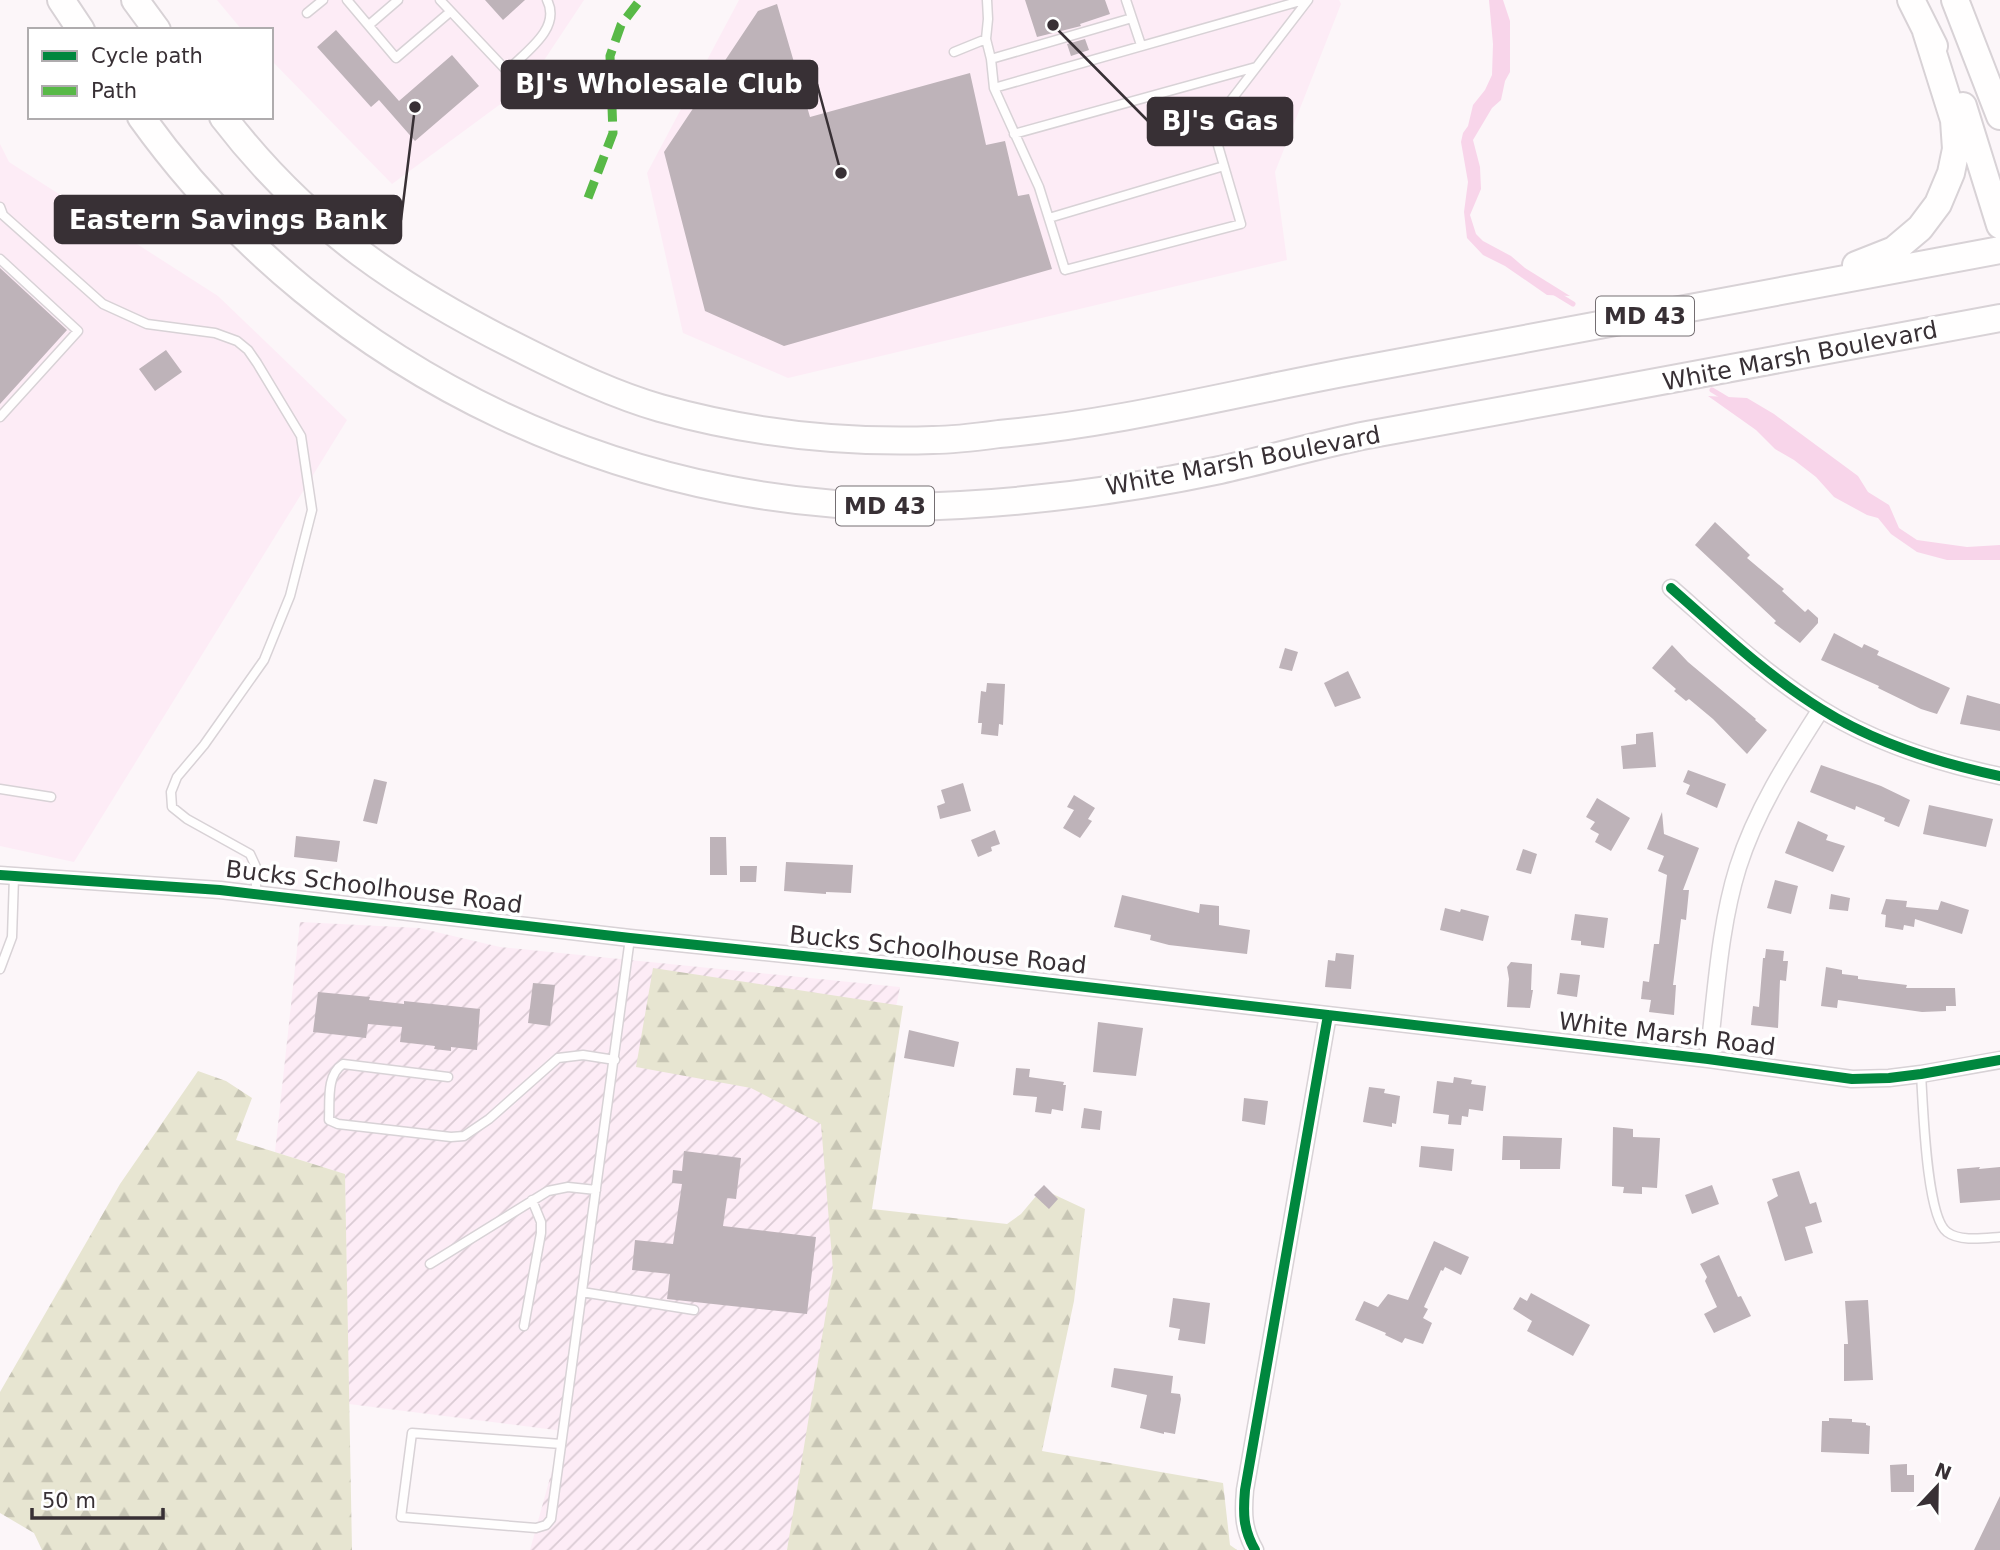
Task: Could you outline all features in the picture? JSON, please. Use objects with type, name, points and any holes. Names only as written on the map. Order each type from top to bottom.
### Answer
[{"type":"highway","points":[[61,0],[80,28]]},
{"type":"highway","points":[[135,0],[156,28]]},
{"type":"highway","points":[[1912,0],[1959,96],[2000,225]]},
{"type":"highway","points":[[1955,0],[2000,116]]},
{"type":"highway","points":[[1776,292],[1873,260],[1894,250],[1920,228],[1938,204],[1951,173],[1956,149],[1955,129],[1926,31]]},
{"type":"highway","name":"White Marsh Boulevard","points":[[143,119],[212,205],[261,253],[329,311],[423,374],[524,427],[620,463],[732,491],[800,501],[874,506],[959,505],[1022,500],[1134,485],[1217,470],[1360,437],[2000,318]]},
{"type":"highway","name":"MD 43","points":[[225,119],[267,169],[313,216],[363,257],[421,296],[486,332],[578,377],[657,407],[789,435],[936,440],[1050,430],[1281,384],[2000,250]]},
{"type":"street","points":[[1671,588],[1753,660],[1821,709],[1868,734],[1916,754],[2000,776]]},
{"type":"street","points":[[1708,1059],[1725,923],[1739,865],[1780,774],[1821,709]]},
{"type":"street","name":"Bucks Schoolhouse Road","points":[[7,876],[120,882],[256,895],[1328,1015]]},
{"type":"street","points":[[1255,1550],[1245,1529],[1245,1490],[1328,1015]]},
{"type":"street","name":"White Marsh Road","points":[[1328,1015],[1708,1059],[1852,1079],[1921,1074],[2000,1060]]},
{"type":"lane","points":[[307,13],[323,0]]},
{"type":"lane","points":[[347,0],[396,58],[450,12]]},
{"type":"lane","points":[[369,25],[398,0]]},
{"type":"lane","points":[[440,0],[507,71],[543,37],[551,13],[547,0]]},
{"type":"lane","points":[[987,0],[986,39],[994,88],[1039,187],[1065,270],[1241,224],[1212,125],[1306,0]]},
{"type":"lane","points":[[1126,0],[1141,45]]},
{"type":"lane","points":[[994,88],[1306,0]]},
{"type":"lane","points":[[991,59],[1132,18]]},
{"type":"lane","points":[[954,52],[986,39]]},
{"type":"lane","points":[[1014,134],[1256,67]]},
{"type":"lane","points":[[1049,218],[1224,166]]},
{"type":"lane","points":[[0,207],[3,215],[103,304],[148,324],[215,333],[237,341],[257,363],[301,436],[312,510],[290,596],[278,629],[264,660],[204,745],[177,777],[171,792],[172,807],[187,819],[250,855],[256,867],[256,895]]},
{"type":"lane","points":[[0,258],[78,331],[0,417]]},
{"type":"lane","points":[[0,789],[51,797]]},
{"type":"lane","points":[[0,968],[12,937],[7,876]]},
{"type":"lane","points":[[561,1444],[412,1433],[401,1517],[537,1528],[546,1525],[551,1519],[630,938]]},
{"type":"lane","points":[[448,1077],[343,1064],[335,1069],[332,1078],[330,1120],[338,1124],[452,1137],[464,1136],[489,1119],[558,1058],[583,1055],[614,1060]]},
{"type":"lane","points":[[1921,1074],[1927,1163],[1937,1216],[1944,1230],[1952,1236],[2000,1237]]},
{"type":"lane","points":[[430,1264],[548,1191],[568,1187],[596,1190]]},
{"type":"lane","points":[[524,1326],[541,1234],[541,1223],[532,1200]]},
{"type":"lane","points":[[582,1292],[694,1310]]},
{"type":"shaded area","points":[[217,0],[584,0],[529,83],[392,184],[273,62],[273,28],[240,28]]},
{"type":"shaded area","points":[[739,0],[1339,0],[1341,4],[1275,172],[1287,260],[788,378],[683,333],[647,173]]},
{"type":"shaded area","points":[[1489,0],[1503,0],[1510,21],[1510,72],[1501,100],[1492,108],[1473,140],[1480,167],[1481,189],[1470,215],[1476,234],[1483,241],[1511,256],[1570,296],[1547,295],[1505,266],[1483,255],[1467,238],[1464,212],[1468,182],[1461,142],[1473,105],[1485,90],[1492,75],[1493,44]]},
{"type":"shaded area","points":[[0,144],[9,162],[218,296],[347,420],[74,862],[0,846]]},
{"type":"shaded area","points":[[1708,396],[1747,398],[1774,414],[1858,476],[1868,492],[1889,505],[1899,528],[1917,540],[1967,547],[2000,545],[2000,560],[1947,560],[1917,552],[1891,534],[1878,518],[1834,497],[1816,477],[1775,449],[1756,430]]},
{"type":"shaded area","points":[[300,922],[419,928],[500,947],[900,987],[787,1550],[530,1550],[563,1431],[349,1404],[345,1174],[275,1152]]},
{"type":"green space","points":[[653,968],[903,1006],[872,1209],[1007,1224],[1021,1214],[1042,1189],[1085,1209],[1074,1301],[1042,1451],[1223,1483],[1230,1545],[1237,1550],[787,1550],[833,1270],[821,1124],[751,1088],[636,1067]]},
{"type":"green space","points":[[198,1071],[226,1081],[252,1098],[236,1140],[345,1174],[352,1550],[42,1550],[34,1533],[0,1513],[0,1392],[120,1184]]},
{"type":"building","points":[[485,0],[525,0],[503,20]]},
{"type":"building","points":[[1025,0],[1105,0],[1110,14],[1080,24],[1081,26],[1037,37]]},
{"type":"building","points":[[777,4],[810,117],[970,73],[986,145],[1005,141],[1018,196],[1029,194],[1052,269],[784,346],[705,311],[664,152],[758,11]]},
{"type":"building","points":[[336,30],[399,101],[452,55],[479,86],[415,141],[379,100],[371,107],[317,47]]},
{"type":"building","points":[[1085,39],[1089,50],[1071,56],[1067,44]]},
{"type":"building","points":[[0,268],[67,330],[0,404]]},
{"type":"building","points":[[166,350],[182,372],[155,391],[139,369]]},
{"type":"building","points":[[1715,522],[1750,555],[1747,558],[1784,589],[1782,591],[1805,612],[1808,609],[1818,618],[1818,623],[1800,643],[1774,623],[1776,621],[1695,545]]},
{"type":"building","points":[[1834,633],[1862,648],[1864,644],[1879,651],[1877,655],[1950,688],[1937,714],[1921,709],[1878,688],[1879,686],[1821,660]]},
{"type":"building","points":[[1672,645],[1767,730],[1747,754],[1713,719],[1689,699],[1686,701],[1674,691],[1676,689],[1652,668]]},
{"type":"building","points":[[1285,648],[1298,652],[1292,671],[1279,668]]},
{"type":"building","points":[[1348,671],[1361,698],[1335,707],[1324,683]]},
{"type":"building","points":[[987,683],[1005,684],[1003,725],[999,724],[998,736],[981,734],[982,723],[978,723],[981,691],[986,692]]},
{"type":"building","points":[[1967,695],[2000,704],[2000,731],[1960,724]]},
{"type":"building","points":[[1653,732],[1656,767],[1623,769],[1621,746],[1636,744],[1636,734]]},
{"type":"building","points":[[1821,765],[1881,786],[1910,800],[1899,827],[1856,806],[1855,810],[1810,792]]},
{"type":"building","points":[[1688,770],[1726,784],[1717,808],[1686,794],[1690,785],[1683,782]]},
{"type":"building","points":[[374,779],[387,782],[377,824],[363,821]]},
{"type":"building","points":[[963,783],[971,811],[940,819],[937,806],[945,803],[941,790]]},
{"type":"building","points":[[1074,795],[1095,808],[1088,819],[1092,821],[1080,838],[1063,828],[1074,810],[1067,807]]},
{"type":"building","points":[[1597,798],[1630,818],[1611,851],[1595,842],[1599,834],[1590,829],[1595,822],[1586,817]]},
{"type":"building","points":[[1929,805],[1993,819],[1986,847],[1923,834]]},
{"type":"building","points":[[1662,812],[1664,834],[1699,848],[1683,890],[1689,890],[1686,920],[1681,919],[1673,985],[1676,985],[1674,1015],[1649,1012],[1651,1000],[1641,999],[1643,981],[1649,982],[1654,944],[1659,944],[1667,875],[1658,871],[1664,856],[1647,849]]},
{"type":"building","points":[[1798,821],[1828,835],[1826,840],[1845,846],[1833,872],[1785,853]]},
{"type":"building","points":[[995,830],[1000,844],[978,857],[971,840]]},
{"type":"building","points":[[296,836],[340,841],[337,862],[294,857]]},
{"type":"building","points":[[710,837],[726,837],[727,875],[710,875]]},
{"type":"building","points":[[1523,849],[1537,854],[1531,874],[1516,870]]},
{"type":"building","points":[[786,862],[853,865],[851,893],[784,891]]},
{"type":"building","points":[[740,866],[757,866],[756,882],[740,882]]},
{"type":"building","points":[[1775,880],[1798,886],[1791,914],[1767,908]]},
{"type":"building","points":[[1831,894],[1850,898],[1848,911],[1829,909]]},
{"type":"building","points":[[1122,895],[1199,913],[1200,904],[1219,906],[1219,925],[1250,930],[1247,954],[1169,945],[1150,940],[1151,935],[1114,927]]},
{"type":"building","points":[[1886,899],[1907,901],[1906,907],[1938,910],[1941,901],[1969,910],[1962,934],[1915,919],[1914,927],[1904,925],[1903,930],[1885,927],[1886,915],[1881,914]]},
{"type":"building","points":[[1445,908],[1489,916],[1483,941],[1440,930]]},
{"type":"building","points":[[1575,914],[1608,918],[1604,948],[1581,945],[1581,941],[1571,940]]},
{"type":"building","points":[[1766,949],[1784,951],[1783,961],[1788,961],[1786,981],[1780,980],[1778,1028],[1751,1025],[1753,1006],[1759,1007]]},
{"type":"building","points":[[1336,953],[1354,955],[1351,989],[1325,987],[1328,960],[1335,961]]},
{"type":"building","points":[[1511,962],[1532,964],[1533,990],[1530,1008],[1507,1007],[1507,967]]},
{"type":"building","points":[[1826,967],[1842,970],[1842,974],[1858,976],[1858,979],[1907,985],[1906,988],[1955,988],[1956,1006],[1946,1006],[1946,1011],[1922,1012],[1838,1000],[1837,1008],[1821,1006]]},
{"type":"building","points":[[1560,973],[1580,975],[1577,997],[1557,994]]},
{"type":"building","points":[[533,983],[555,985],[550,1026],[528,1023]]},
{"type":"building","points":[[318,992],[370,997],[369,1000],[404,1004],[404,1001],[480,1009],[477,1050],[451,1047],[451,1051],[434,1049],[435,1046],[400,1042],[402,1027],[368,1024],[366,1038],[313,1032]]},
{"type":"building","points":[[1098,1022],[1143,1028],[1136,1076],[1093,1072]]},
{"type":"building","points":[[909,1030],[959,1042],[954,1067],[904,1058]]},
{"type":"building","points":[[1016,1068],[1030,1069],[1029,1077],[1064,1082],[1063,1085],[1066,1085],[1063,1111],[1052,1109],[1051,1114],[1035,1112],[1037,1097],[1013,1095]]},
{"type":"building","points":[[1454,1077],[1472,1080],[1471,1084],[1486,1086],[1483,1111],[1469,1109],[1468,1117],[1462,1116],[1461,1125],[1448,1124],[1449,1115],[1433,1113],[1437,1081],[1453,1083]]},
{"type":"building","points":[[1369,1087],[1385,1089],[1384,1093],[1400,1096],[1396,1124],[1392,1123],[1392,1127],[1363,1122]]},
{"type":"building","points":[[1244,1098],[1268,1101],[1265,1125],[1242,1121]]},
{"type":"building","points":[[1084,1108],[1102,1111],[1100,1130],[1081,1128]]},
{"type":"building","points":[[1613,1127],[1633,1129],[1633,1137],[1660,1138],[1657,1188],[1642,1187],[1642,1194],[1623,1193],[1624,1187],[1612,1186]]},
{"type":"building","points":[[1503,1136],[1562,1138],[1560,1169],[1520,1169],[1520,1160],[1502,1160]]},
{"type":"building","points":[[1421,1146],[1454,1149],[1452,1171],[1419,1167]]},
{"type":"building","points":[[684,1151],[741,1158],[736,1199],[727,1198],[723,1226],[816,1237],[807,1314],[667,1299],[670,1274],[632,1270],[635,1240],[673,1244],[682,1184],[672,1183],[673,1170],[682,1171]]},
{"type":"building","points":[[1980,1167],[1979,1169],[2000,1167],[2000,1200],[1960,1203],[1957,1169]]},
{"type":"building","points":[[1799,1171],[1810,1204],[1816,1202],[1822,1222],[1805,1227],[1813,1253],[1785,1261],[1767,1202],[1778,1196],[1772,1179]]},
{"type":"building","points":[[1044,1185],[1058,1199],[1049,1209],[1034,1195]]},
{"type":"building","points":[[1712,1185],[1719,1204],[1692,1214],[1685,1195]]},
{"type":"building","points":[[1434,1241],[1469,1257],[1461,1275],[1445,1267],[1441,1270],[1424,1307],[1428,1309],[1423,1318],[1432,1323],[1423,1344],[1405,1338],[1402,1343],[1355,1320],[1364,1301],[1378,1307],[1388,1294],[1408,1300]]},
{"type":"building","points":[[1719,1255],[1738,1297],[1741,1296],[1751,1316],[1714,1333],[1704,1314],[1717,1307],[1700,1264]]},
{"type":"building","points":[[1531,1293],[1590,1325],[1573,1356],[1527,1331],[1532,1321],[1513,1309],[1520,1297],[1527,1301]]},
{"type":"building","points":[[1173,1298],[1210,1303],[1205,1344],[1178,1340],[1180,1329],[1169,1327]]},
{"type":"building","points":[[1868,1300],[1873,1380],[1844,1381],[1844,1344],[1848,1344],[1845,1301]]},
{"type":"building","points":[[1114,1368],[1173,1376],[1171,1393],[1180,1394],[1181,1399],[1175,1434],[1140,1428],[1147,1395],[1111,1387]]},
{"type":"building","points":[[1829,1418],[1852,1419],[1852,1422],[1870,1426],[1869,1454],[1821,1452],[1822,1421],[1829,1421]]},
{"type":"building","points":[[1907,1464],[1907,1475],[1914,1475],[1914,1492],[1891,1492],[1890,1465]]},
{"type":"building","points":[[2000,1496],[2000,1550],[1974,1550]]},
{"type":"waterway","points":[[1555,293],[1573,304]]},
{"type":"waterway","points":[[1712,390],[1727,399]]},
{"type":"marked path","points":[[588,198],[613,133],[610,56],[621,25],[640,0]]},
{"type":"cycle path","points":[[1671,588],[1762,667],[1821,709],[1885,742],[1953,765],[2000,776]]},
{"type":"cycle path","points":[[0,875],[220,890],[1708,1059],[1852,1079],[1921,1074],[2000,1060]]},
{"type":"cycle path","points":[[1255,1550],[1245,1521],[1245,1490],[1328,1015]]},
{"type":"place","name":"BJ's Gas","points":[[1053,25]]},
{"type":"place","name":"Eastern Savings Bank","points":[[415,107]]},
{"type":"place","name":"BJ's Wholesale Club","points":[[841,173]]}]
